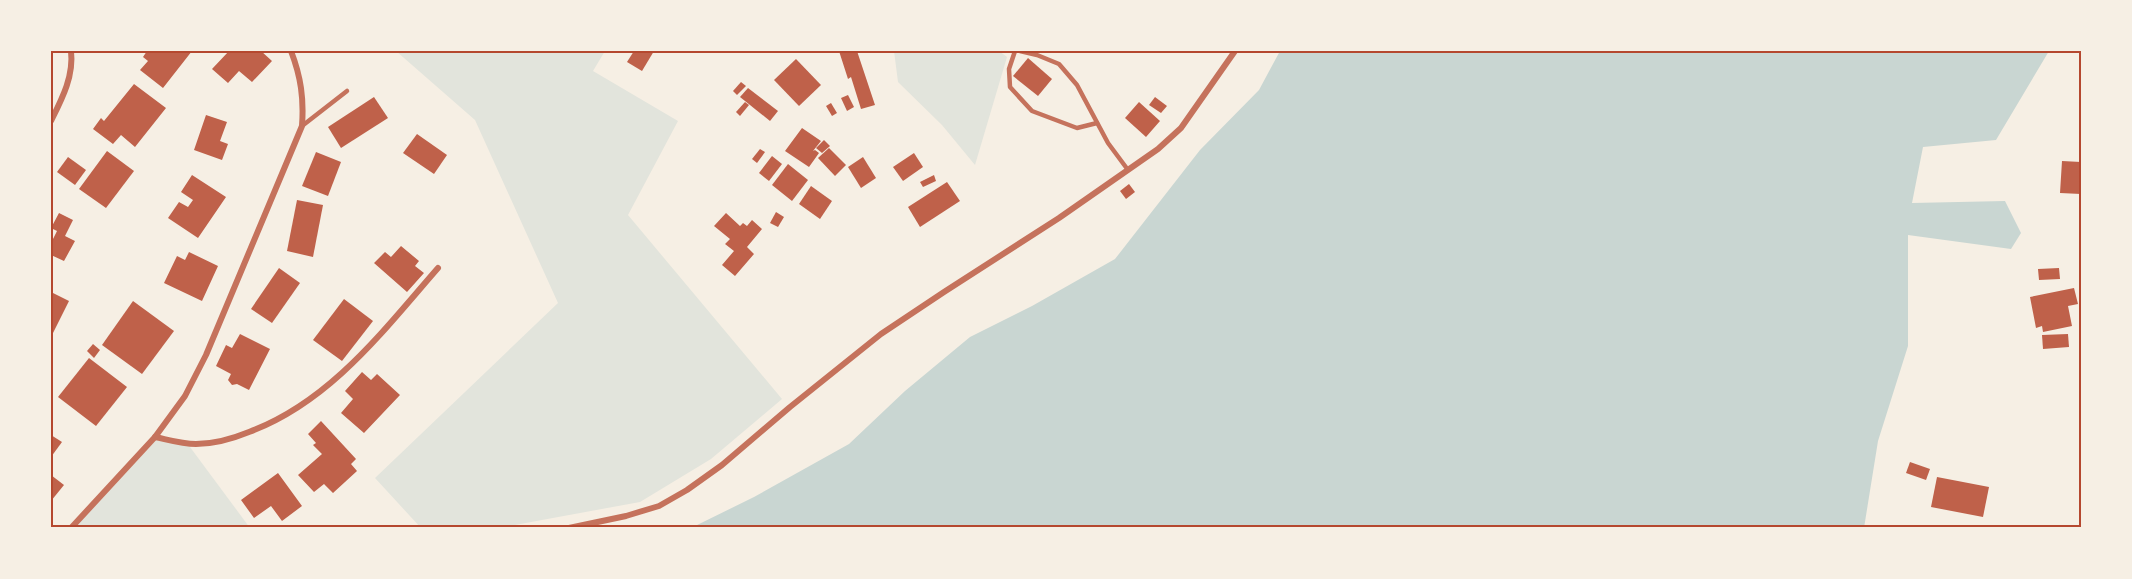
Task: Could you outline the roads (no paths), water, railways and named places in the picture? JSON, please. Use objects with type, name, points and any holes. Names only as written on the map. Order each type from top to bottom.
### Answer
[{"type":"street","points":[[51,121],[70,77],[72,51]]},
{"type":"street","points":[[71,528],[155,437],[185,396],[206,356],[302,126],[301,80],[291,51]]},
{"type":"street","points":[[569,528],[627,516],[659,506],[687,490],[722,465],[881,334],[1128,170],[1181,128],[1235,51]]},
{"type":"street","points":[[155,437],[183,443],[217,443],[261,428],[287,415],[316,396],[358,359],[438,268]]},
{"type":"lane","points":[[1015,51],[1009,69],[1011,87],[1032,111],[1077,128],[1097,123]]},
{"type":"lane","points":[[1020,51],[1059,64],[1077,85],[1108,143],[1128,170]]},
{"type":"lane","points":[[302,126],[347,91]]}]
